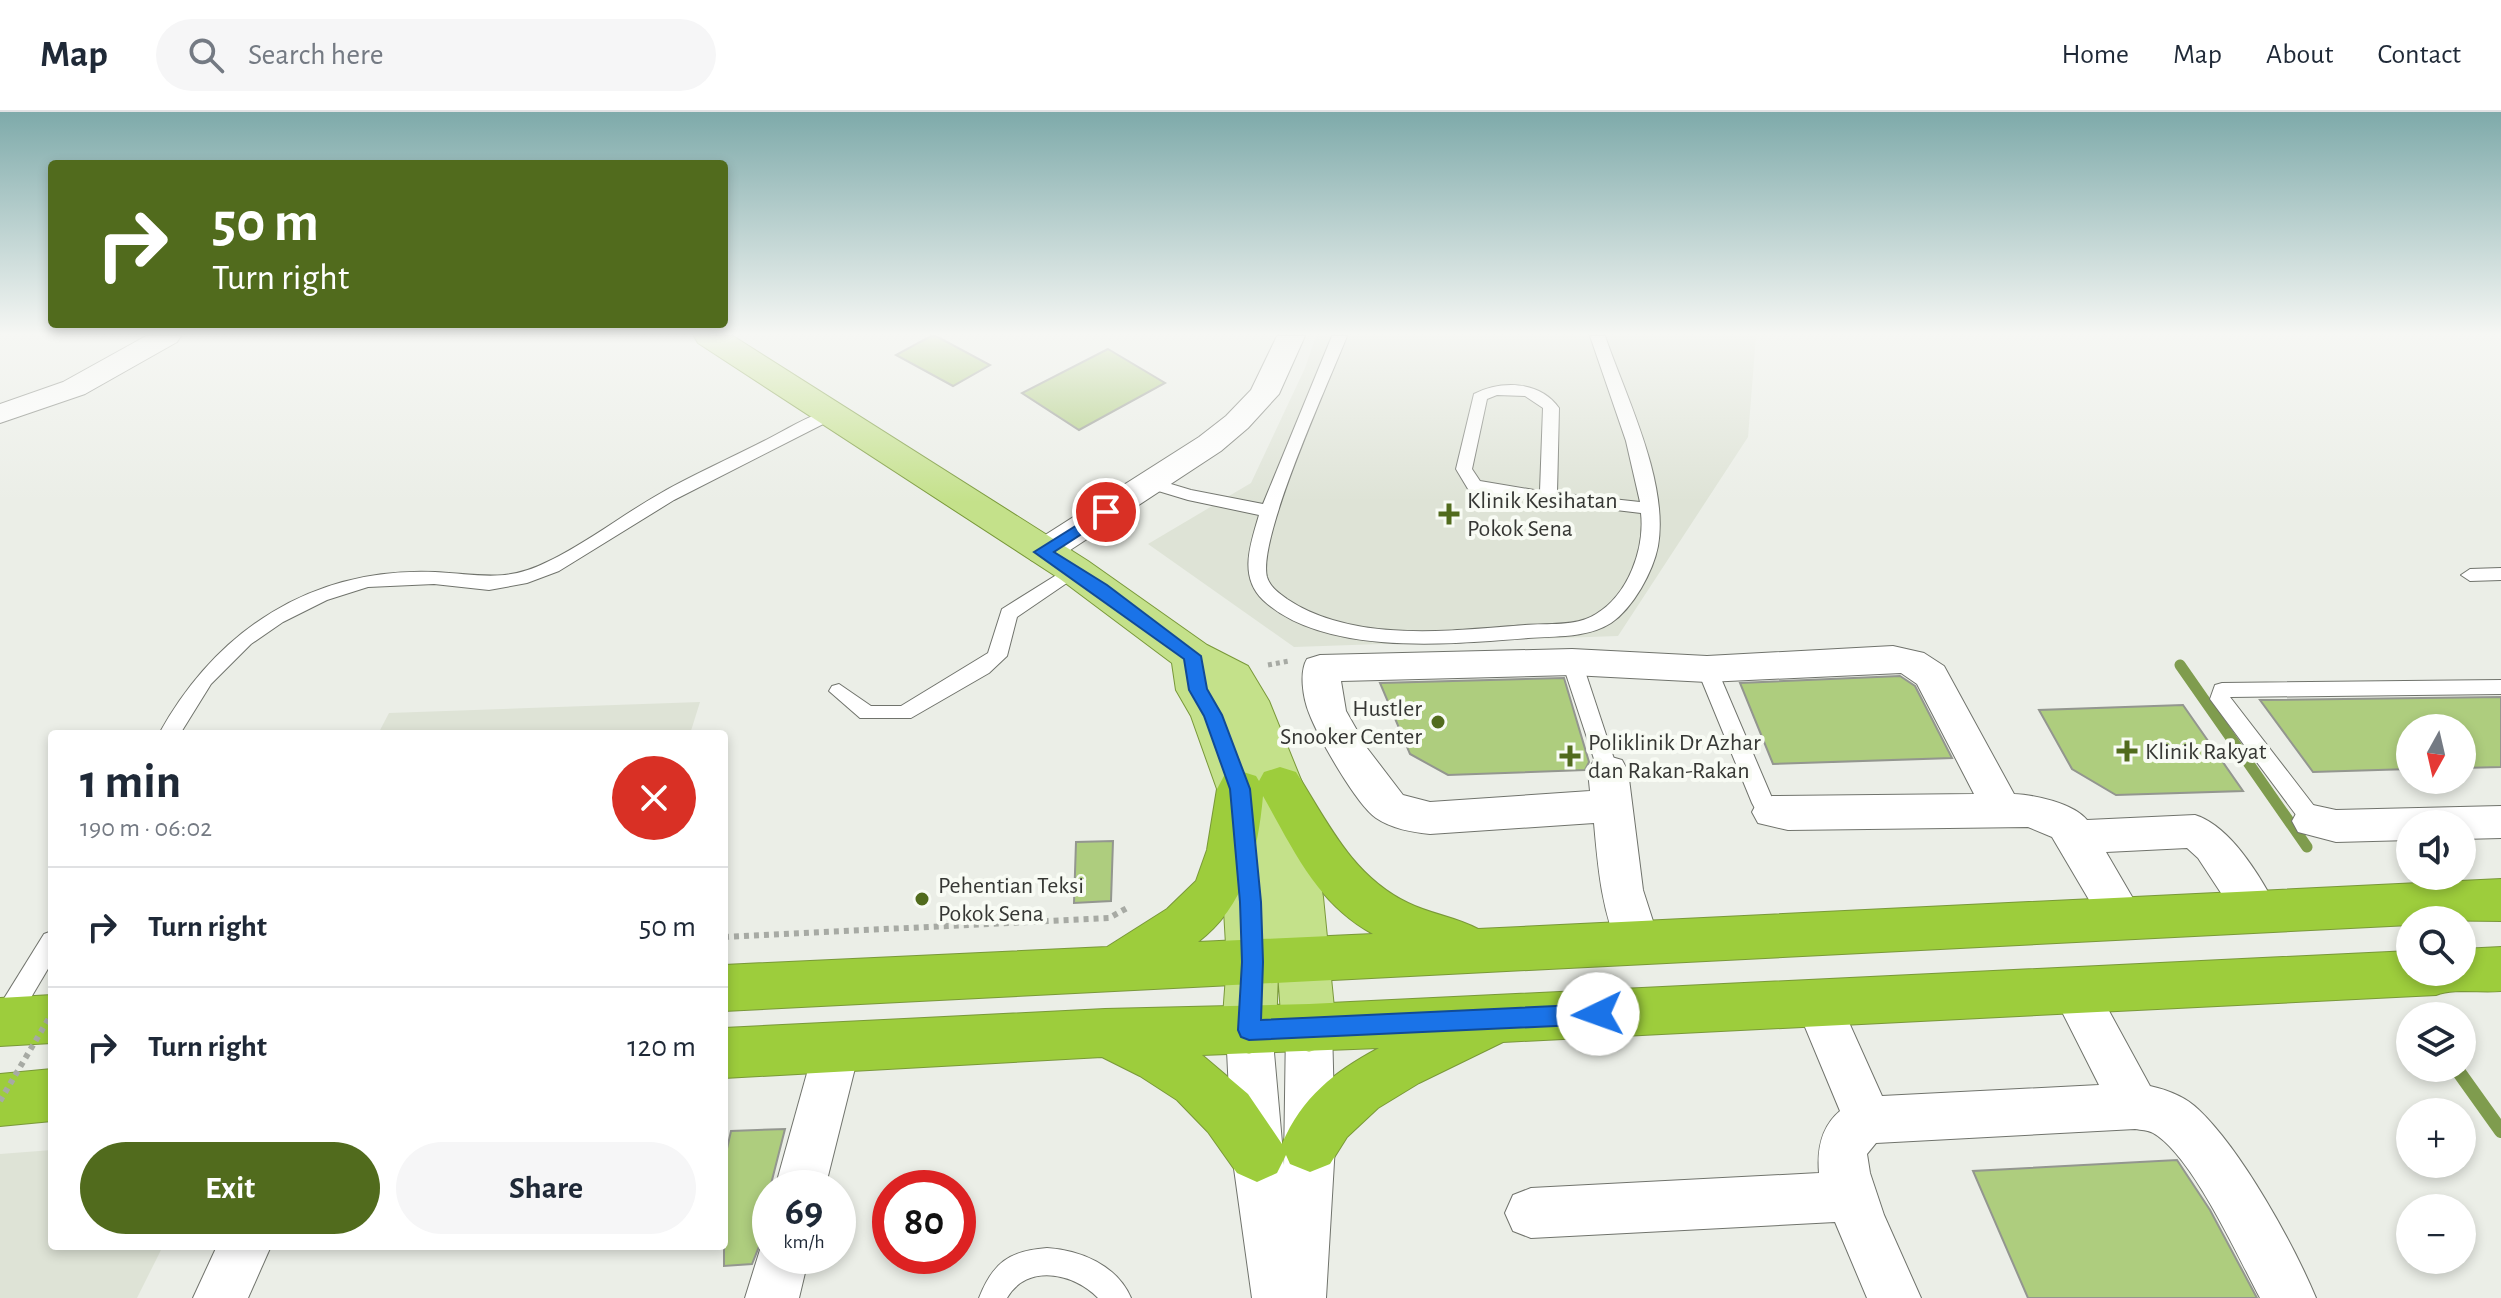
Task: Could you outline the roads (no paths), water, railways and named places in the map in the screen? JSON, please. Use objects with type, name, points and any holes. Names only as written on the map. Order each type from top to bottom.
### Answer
[{"type":"highway","points":[[1111,971],[1208,904],[1226,866],[1237,832],[1260,787],[1340,883],[1403,924],[1487,950]]},
{"type":"highway","points":[[728,988],[2501,900]]},
{"type":"highway","points":[[2476,970],[2501,969]]},
{"type":"highway","points":[[728,1053],[1105,1033],[1309,1028],[2396,974]]},
{"type":"highway","points":[[1310,1145],[1328,1117],[1350,1097],[1398,1069],[1503,1018]]},
{"type":"highway","points":[[1105,1033],[1154,1054],[1204,1086],[1225,1107],[1257,1154]]},
{"type":"highway","points":[[0,1100],[48,1095]]},
{"type":"main road","points":[[793,391],[890,449],[1058,561],[1192,656],[1233,677],[1247,701],[1260,787],[1249,1030]]},
{"type":"main road","points":[[1192,656],[1198,690],[1219,729],[1260,787],[1292,855],[1309,1028]]},
{"type":"street","points":[[0,414],[64,391]]},
{"type":"street","points":[[1058,561],[1151,483],[1210,444],[1265,391]]},
{"type":"street","points":[[1638,943],[1622,890],[1609,788],[1430,818],[1409,815],[1389,806],[1353,759],[1327,711],[1320,668],[1572,662],[1707,669],[1893,659],[1911,662],[1931,675],[2002,809]]},
{"type":"street","points":[[1772,812],[2002,809],[2048,815],[2067,825],[2076,837],[2123,919]]},
{"type":"street","points":[[2313,821],[2336,826],[2396,824]]},
{"type":"street","points":[[2476,823],[2501,822]]},
{"type":"street","points":[[2076,837],[2195,831],[2213,846],[2257,912]]},
{"type":"street","points":[[2074,990],[2135,1106]]},
{"type":"street","points":[[1818,1003],[1868,1120]]},
{"type":"street","points":[[1299,1298],[1310,1145],[1309,1028]]},
{"type":"street","points":[[1249,1030],[1257,1154],[1279,1298]]},
{"type":"street","points":[[805,1170],[837,1048]]},
{"type":"street","points":[[1894,1298],[1850,1196],[1841,1157],[1844,1142],[1868,1120],[2135,1106],[2165,1113],[2187,1130],[2207,1155],[2289,1298]]},
{"type":"street","points":[[1531,1213],[1850,1196]]},
{"type":"street","points":[[220,1298],[243,1250]]},
{"type":"street","points":[[772,1298],[778,1274]]},
{"type":"lane","points":[[1318,391],[1269,511],[1256,560],[1257,578],[1270,595],[1299,614],[1350,630],[1436,636],[1583,627],[1606,617],[1641,571],[1650,545],[1650,509],[1617,391]]},
{"type":"lane","points":[[1491,391],[1480,397],[1464,469],[1468,479],[1490,490],[1650,509]]},
{"type":"lane","points":[[1510,391],[1539,395],[1547,399],[1551,408],[1548,497]]},
{"type":"lane","points":[[172,730],[204,679],[244,639],[276,617],[320,596],[367,581],[434,578],[489,584],[521,579],[553,567],[668,496],[829,415]]},
{"type":"lane","points":[[1151,483],[1188,495],[1269,511]]},
{"type":"lane","points":[[839,691],[867,713],[904,713],[982,668],[997,656],[1006,634],[1009,614],[1058,561]]},
{"type":"lane","points":[[2470,575],[2501,574]]},
{"type":"lane","points":[[1572,662],[1609,788]]},
{"type":"lane","points":[[1707,669],[1763,803],[1772,812]]},
{"type":"lane","points":[[2313,821],[2220,699],[2222,690],[2501,687]]},
{"type":"lane","points":[[27,1019],[48,953]]},
{"type":"lane","points":[[993,1298],[1001,1277],[1022,1264],[1065,1262],[1092,1273],[1117,1298]]},
{"type":"waterway","points":[[2180,665],[2307,847]]},
{"type":"waterway","points":[[2466,1082],[2501,1131]]},
{"type":"place","name":"Klinik Kesihatan Pokok Sena","points":[[1449,514]]},
{"type":"place","name":"Hustler Snooker Center","points":[[1438,722]]},
{"type":"place","name":"Klinik Rakyat","points":[[2127,751]]},
{"type":"place","name":"Poliklinik Dr Azhar dan Rakan-Rakan","points":[[1570,756]]},
{"type":"place","name":"Pehentian Teksi Pokok Sena","points":[[922,899]]}]
